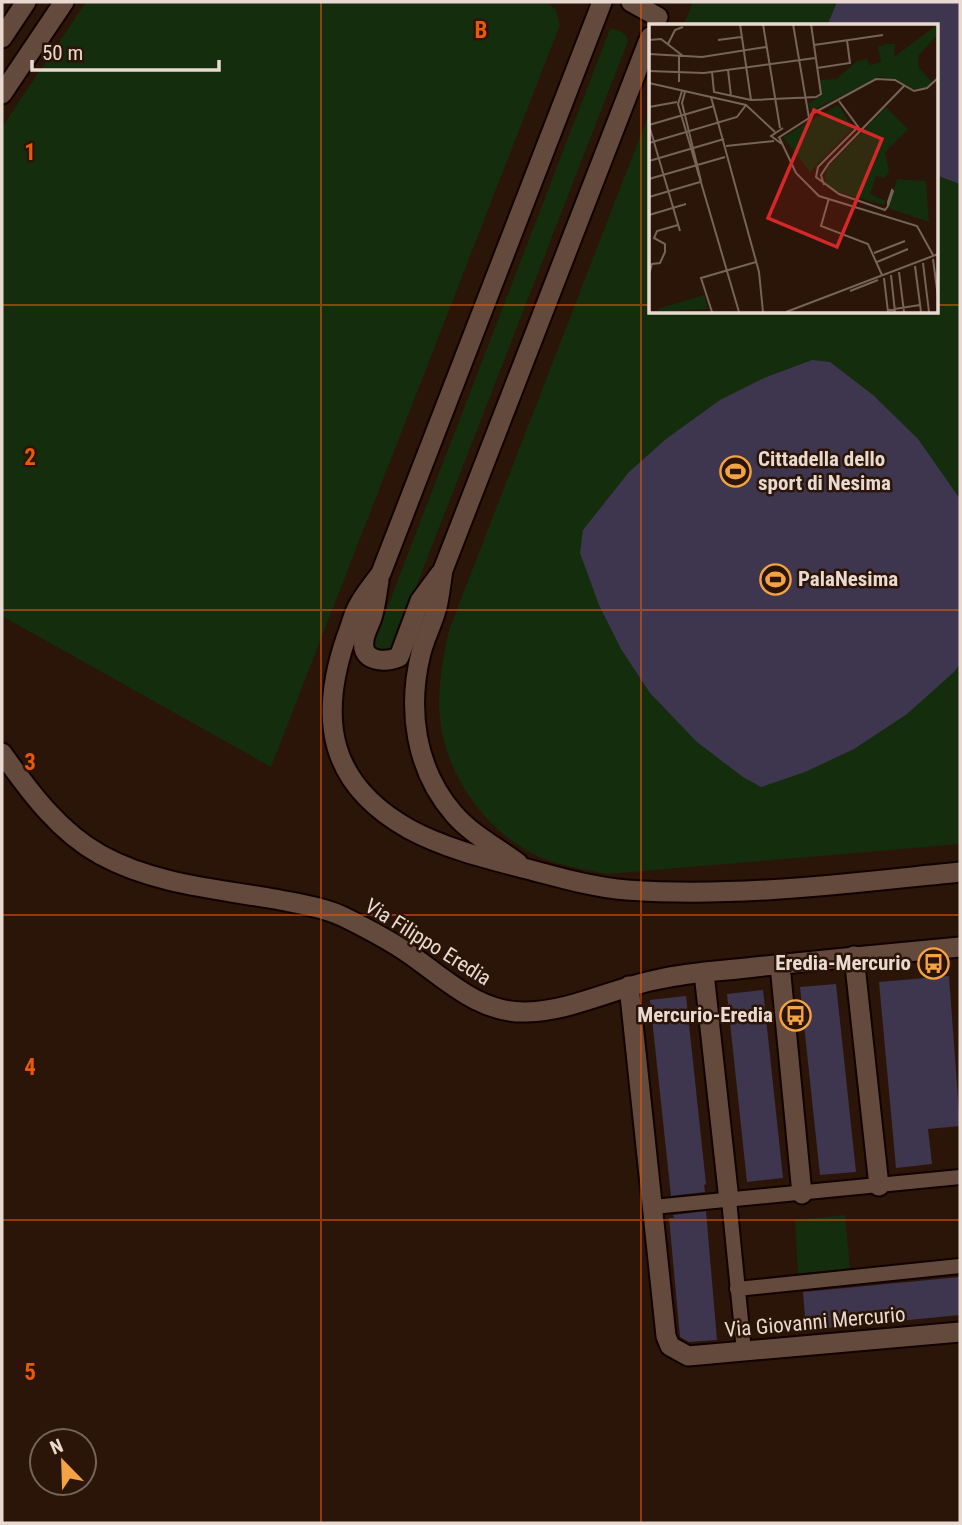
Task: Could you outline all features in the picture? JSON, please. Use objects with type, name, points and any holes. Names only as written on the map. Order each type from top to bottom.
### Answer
[{"type":"street","points":[[2,38],[26,2]]},
{"type":"street","points":[[2,94],[64,2]]},
{"type":"street","points":[[443,570],[420,601],[399,657],[389,662],[371,658],[363,641],[374,613],[380,573],[602,2]]},
{"type":"street","points":[[631,2],[659,15]]},
{"type":"street","points":[[528,869],[456,816],[429,775],[418,744],[413,710],[416,674],[421,650],[437,608],[443,570],[649,40]]},
{"type":"street","points":[[380,573],[357,607],[337,666],[331,721],[343,765],[371,800],[410,830],[473,856],[591,886],[663,891],[796,888],[960,872]]},
{"type":"street","name":"Via Filippo Eredia","points":[[2,753],[50,813],[74,836],[100,854],[135,871],[169,881],[301,904],[346,918],[400,948],[468,996],[490,1007],[528,1012],[561,1007],[661,978],[960,947]]},
{"type":"street","points":[[854,956],[879,1186]]},
{"type":"street","points":[[779,965],[802,1194]]},
{"type":"street","points":[[704,973],[729,1200]]},
{"type":"street","points":[[629,986],[653,1207]]},
{"type":"street","name":"Via Giovanni Mercurio","points":[[653,1207],[666,1336],[675,1351],[688,1356],[960,1332]]},
{"type":"lane","points":[[653,1207],[960,1177]]},
{"type":"lane","points":[[729,1200],[744,1351]]},
{"type":"lane","points":[[737,1289],[960,1266]]},
{"type":"green space","points":[[86,2],[547,2],[556,10],[560,25],[271,767],[2,616],[2,127]]},
{"type":"green space","name":"Cittadella dello sport di Nesima","points":[[693,2],[960,2],[960,844],[608,874],[549,861],[512,841],[479,809],[455,770],[446,749],[439,704],[449,630],[649,114],[649,313],[937,313],[937,24],[684,24]]},
{"type":"green space","points":[[610,29],[621,32],[628,41],[392,649],[384,653],[377,650],[374,642]]},
{"type":"green space","points":[[845,1215],[850,1268],[798,1274],[795,1220]]},
{"type":"building","points":[[837,2],[960,2],[960,184],[937,175],[937,24],[828,24]]},
{"type":"building","name":"PalaNesima","points":[[812,360],[830,362],[873,395],[918,439],[960,499],[960,664],[907,714],[854,749],[805,772],[761,787],[743,777],[697,742],[650,693],[621,649],[599,605],[580,553],[583,530],[629,472],[666,439],[720,400],[764,378]]},
{"type":"building","points":[[949,976],[960,1126],[928,1129],[932,1164],[896,1168],[879,982]]},
{"type":"building","points":[[836,984],[856,1172],[820,1175],[800,987]]},
{"type":"building","points":[[763,990],[783,1178],[747,1182],[727,994]]},
{"type":"building","points":[[686,996],[706,1184],[705,1192],[671,1196],[650,1000]]},
{"type":"building","points":[[706,1211],[717,1340],[689,1342],[680,1337],[669,1218],[674,1218],[673,1215]]},
{"type":"building","points":[[960,1277],[960,1315],[806,1330],[803,1292]]},
{"type":"place","name":"Cittadella dello sport di Nesima","points":[[735,471]]},
{"type":"place","name":"PalaNesima","points":[[775,579]]},
{"type":"place","name":"Eredia-Mercurio","points":[[934,963]]},
{"type":"place","name":"Mercurio-Eredia","points":[[796,1015]]}]
